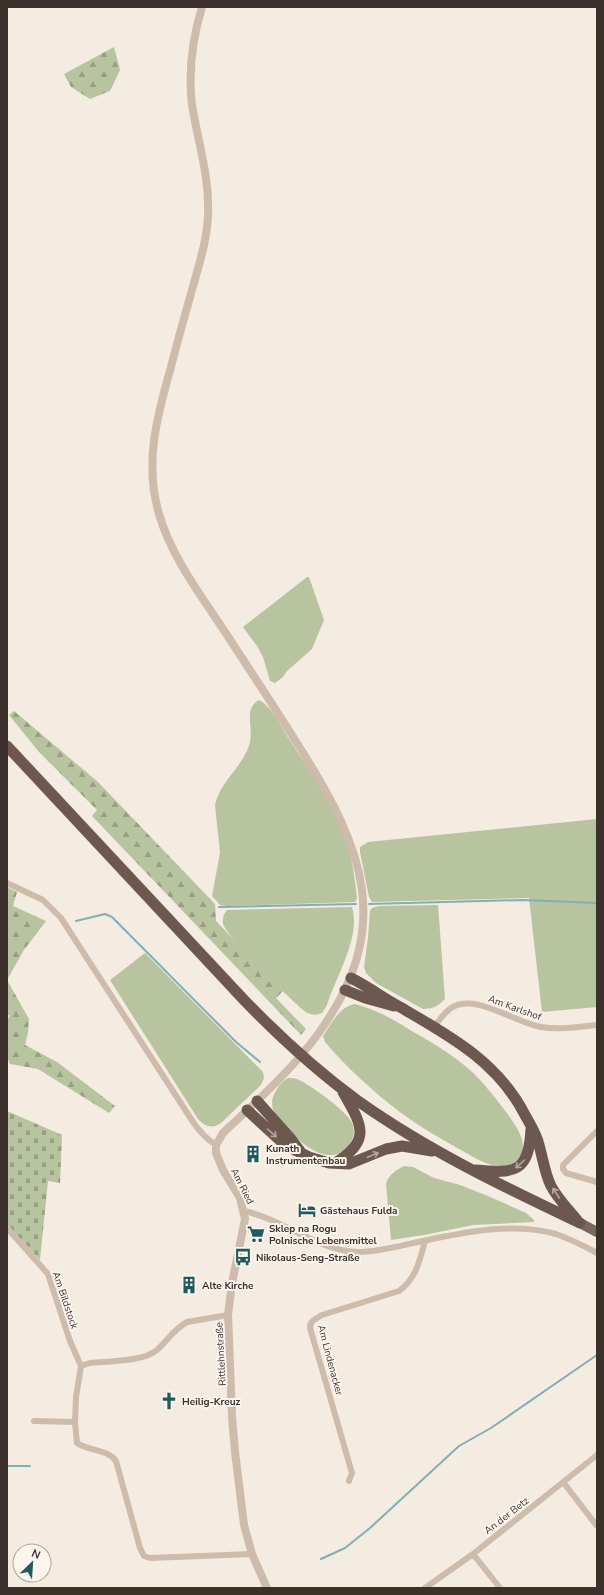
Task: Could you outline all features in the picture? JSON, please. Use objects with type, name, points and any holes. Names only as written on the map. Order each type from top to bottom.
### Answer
[{"type":"highway","points":[[7,746],[245,1001],[314,1066],[341,1088],[376,1113],[439,1152],[580,1224]]},
{"type":"highway","points":[[350,978],[382,995],[465,1046],[496,1074],[521,1106],[539,1143],[547,1177],[551,1186],[560,1200],[580,1224]]},
{"type":"highway","points":[[345,990],[355,995],[380,1003],[399,1006]]},
{"type":"highway","points":[[336,1163],[356,1147],[360,1136],[358,1118],[341,1088]]},
{"type":"highway","points":[[257,1101],[291,1139],[300,1152]]},
{"type":"highway","points":[[247,1110],[285,1145],[319,1160],[349,1164],[386,1149],[402,1146],[439,1152]]},
{"type":"highway","points":[[470,1169],[504,1172],[512,1170],[518,1166],[523,1162],[530,1150],[531,1128]]},
{"type":"main road","points":[[580,1224],[597,1232]]},
{"type":"street","points":[[7,883],[43,900],[61,918],[193,1122],[208,1140],[216,1145],[223,1134],[293,1065],[312,1043],[345,990],[360,949],[363,929],[363,903],[357,864],[342,822],[314,771],[173,550],[158,511],[154,491],[152,454],[158,414],[200,260],[208,217],[208,189],[192,105],[190,79],[193,37],[202,7]]},
{"type":"street","name":"Am Karlshof","points":[[434,1026],[452,1008],[461,1004],[471,1003],[493,1009],[517,1020],[541,1027],[567,1028],[597,1025]]},
{"type":"street","points":[[596,1132],[563,1165],[563,1169],[566,1173],[597,1182]]},
{"type":"street","name":"Am Ried","points":[[216,1145],[216,1153],[223,1170],[240,1198],[244,1211],[259,1214],[326,1245],[357,1252],[379,1250],[475,1231],[513,1229],[555,1234],[597,1253]]},
{"type":"street","name":"Rittlehnstraße","points":[[244,1211],[244,1229],[234,1272],[228,1315],[232,1416],[240,1507],[252,1554],[267,1588]]},
{"type":"street","name":"Am Bildstock","points":[[7,1228],[48,1274],[70,1341],[81,1366]]},
{"type":"street","name":"Am Lindenacker","points":[[349,1481],[352,1473],[310,1324],[313,1320],[322,1315],[399,1291],[405,1287],[415,1272],[425,1241]]},
{"type":"street","points":[[228,1315],[186,1322],[156,1351],[144,1356],[90,1363],[81,1366],[76,1394],[75,1422],[77,1443],[84,1447],[109,1455],[116,1461],[140,1548],[144,1556],[150,1558],[252,1554]]},
{"type":"street","points":[[34,1421],[75,1422]]},
{"type":"street","name":"An der Betz","points":[[425,1588],[473,1554],[597,1455]]},
{"type":"street","points":[[563,1482],[597,1526]]},
{"type":"street","points":[[473,1554],[500,1588]]},
{"type":"green space","points":[[114,47],[120,70],[110,91],[90,99],[71,87],[64,74]]},
{"type":"green space","points":[[307,577],[309,577],[324,620],[312,649],[275,683],[270,681],[263,657],[243,627]]},
{"type":"green space","points":[[259,700],[268,707],[275,716],[321,790],[343,832],[354,872],[357,898],[355,902],[227,906],[220,905],[212,896],[220,853],[215,805],[221,789],[241,761],[249,746],[251,733],[251,709]]},
{"type":"green space","points":[[14,711],[98,782],[215,904],[216,921],[283,991],[276,998],[306,1029],[301,1035],[92,816],[97,810],[39,752],[9,715]]},
{"type":"green space","points":[[597,819],[597,1007],[542,1012],[529,898],[372,902],[369,897],[360,852],[360,847],[368,842]]},
{"type":"green space","points":[[7,887],[17,892],[13,906],[46,921],[24,950],[7,980]]},
{"type":"green space","points":[[438,905],[445,999],[435,1007],[423,1009],[376,983],[366,973],[364,967],[370,911],[372,908],[379,906]]},
{"type":"green space","points":[[352,907],[354,919],[353,931],[346,957],[327,1005],[322,1013],[315,1015],[304,1010],[272,980],[235,941],[223,924],[224,916],[227,910]]},
{"type":"green space","points":[[145,953],[263,1072],[264,1078],[261,1085],[218,1125],[209,1126],[198,1119],[110,980]]},
{"type":"green space","points":[[7,980],[29,1019],[25,1045],[57,1062],[115,1106],[109,1113],[38,1069],[10,1064],[7,1057],[7,1019],[10,1016],[7,1014]]},
{"type":"green space","points":[[355,1004],[377,1012],[397,1022],[441,1048],[470,1070],[495,1098],[520,1133],[523,1147],[520,1157],[513,1163],[503,1166],[485,1163],[409,1118],[366,1084],[338,1057],[325,1042],[323,1036],[340,1012]]},
{"type":"green space","points":[[288,1078],[297,1079],[310,1086],[336,1105],[349,1118],[353,1126],[354,1133],[347,1148],[339,1153],[331,1155],[322,1154],[313,1150],[297,1139],[278,1118],[272,1107],[274,1094],[279,1086]]},
{"type":"green space","points":[[7,1111],[62,1135],[60,1183],[48,1181],[40,1260],[7,1224]]},
{"type":"green space","points":[[404,1166],[413,1167],[434,1178],[460,1185],[488,1196],[526,1213],[534,1220],[534,1222],[473,1225],[391,1240],[386,1184],[395,1171]]},
{"type":"waterway","points":[[369,904],[523,900],[597,903]]},
{"type":"waterway","points":[[219,907],[356,904]]},
{"type":"waterway","points":[[76,921],[105,914],[112,917],[236,1042],[260,1062]]},
{"type":"waterway","points":[[321,1559],[345,1548],[370,1528],[459,1446],[491,1428],[597,1355]]},
{"type":"waterway","points":[[7,1466],[30,1466]]},
{"type":"place","name":"Kunath Instrumentenbau","points":[[253,1154]]},
{"type":"place","name":"Gästehaus Fulda","points":[[307,1210]]},
{"type":"place","name":"Sklep na Rogu Polnische Lebensmittel","points":[[256,1234]]},
{"type":"place","name":"Nikolaus-Seng-Straße","points":[[243,1257]]},
{"type":"place","name":"Alte Kirche","points":[[189,1285]]},
{"type":"place","name":"Heilig-Kreuz","points":[[169,1401]]}]
